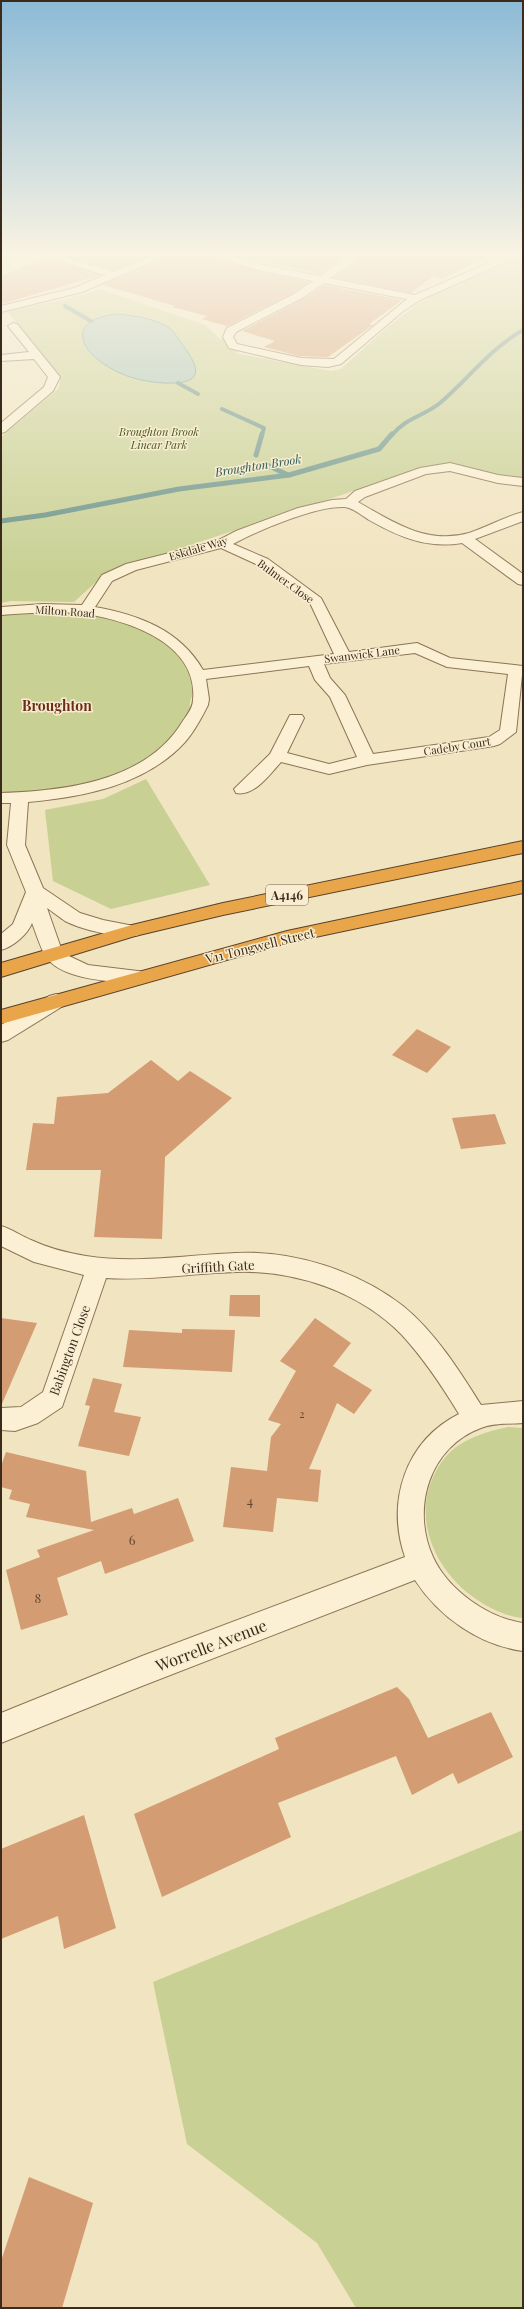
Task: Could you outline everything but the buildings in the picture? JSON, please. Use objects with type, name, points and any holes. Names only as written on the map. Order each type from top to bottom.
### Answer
[{"type":"highway","name":"A4146","points":[[1,970],[132,932],[230,908],[523,847]]},
{"type":"highway","name":"V11 Tongwell Street","points":[[1,1017],[139,977],[286,937],[523,887]]},
{"type":"street","points":[[1,429],[49,389],[54,377],[42,362]]},
{"type":"street","points":[[316,362],[331,364],[337,362]]},
{"type":"street","points":[[523,482],[498,479],[450,467],[417,473],[360,494],[349,503],[405,532],[422,538],[442,541],[464,538],[523,516]]},
{"type":"street","name":"Eskdale Way","points":[[86,610],[107,578],[131,567],[222,544],[242,534],[303,511],[332,504],[349,503]]},
{"type":"street","points":[[464,538],[523,581]]},
{"type":"street","name":"Bulmer Close","points":[[222,544],[263,562],[316,602],[344,656]]},
{"type":"street","name":"Milton Road","points":[[1,611],[36,608],[86,610],[132,621],[162,634],[180,647],[199,674],[201,702],[188,730],[168,750],[138,769],[102,784],[69,792],[20,798],[1,798]]},
{"type":"street","name":"Swanwick Lane","points":[[199,674],[417,648],[447,662],[520,671]]},
{"type":"street","points":[[314,660],[323,680],[337,695],[367,760]]},
{"type":"street","name":"Cadeby Court","points":[[277,756],[329,769],[367,760],[494,741],[508,732],[520,671]]},
{"type":"street","points":[[242,789],[261,774],[277,756],[296,718]]},
{"type":"street","points":[[20,798],[16,845],[35,891],[39,916],[54,954],[62,961],[85,971],[139,977]]},
{"type":"street","points":[[35,891],[73,917],[101,926],[132,932]]},
{"type":"street","points":[[1,944],[21,927],[35,891]]},
{"type":"street","points":[[1,1035],[56,1001]]},
{"type":"street","name":"Griffith Gate","points":[[1,1235],[35,1253],[65,1263],[98,1268],[150,1269],[246,1262],[302,1270],[331,1279],[360,1292],[386,1308],[409,1327],[452,1378],[475,1418]]},
{"type":"street","name":"Babington Close","points":[[1,1419],[10,1421],[26,1417],[41,1410],[53,1399],[98,1268]]},
{"type":"street","points":[[523,1412],[499,1413],[475,1418],[450,1431],[429,1451],[415,1475],[409,1503],[411,1533],[421,1564],[434,1584],[451,1602],[472,1618],[494,1629],[523,1637]]},
{"type":"street","name":"Worrelle Avenue","points":[[1,1728],[142,1670],[421,1564]]},
{"type":"green space","name":"Broughton Brook Linear Park","points":[[48,362],[281,362],[331,371],[341,369],[349,362],[523,362],[523,480],[501,477],[453,464],[423,468],[106,573],[74,602],[11,601],[1,603],[1,437],[59,388],[60,377]]},
{"type":"green space","points":[[86,610],[162,635],[199,675],[190,702],[188,730],[168,750],[102,784],[1,798],[1,611]]},
{"type":"green space","points":[[146,779],[210,885],[111,909],[53,881],[45,810],[103,799]]},
{"type":"green space","points":[[508,1427],[523,1428],[523,1618],[498,1612],[476,1599],[462,1588],[449,1575],[439,1560],[427,1527],[426,1510],[428,1492],[434,1475],[448,1454],[459,1445],[477,1436]]},
{"type":"green space","points":[[523,1830],[523,2308],[356,2308],[317,2243],[187,2144],[153,1982]]},
{"type":"water","points":[[101,362],[193,362],[196,372],[190,380],[184,382],[151,382],[125,375]]},
{"type":"waterway","name":"Broughton Brook","points":[[392,435],[404,424],[440,403],[483,362]]},
{"type":"waterway","points":[[178,383],[198,394]]},
{"type":"waterway","points":[[222,409],[264,428],[262,435]]},
{"type":"waterway","points":[[256,455],[262,434]]},
{"type":"waterway","name":"Broughton Brook","points":[[1,521],[45,515],[179,489],[289,475],[379,449],[392,434]]},
{"type":"waterway","points":[[265,464],[288,475]]},
{"type":"district","name":"Broughton","points":[[57,705]]}]
